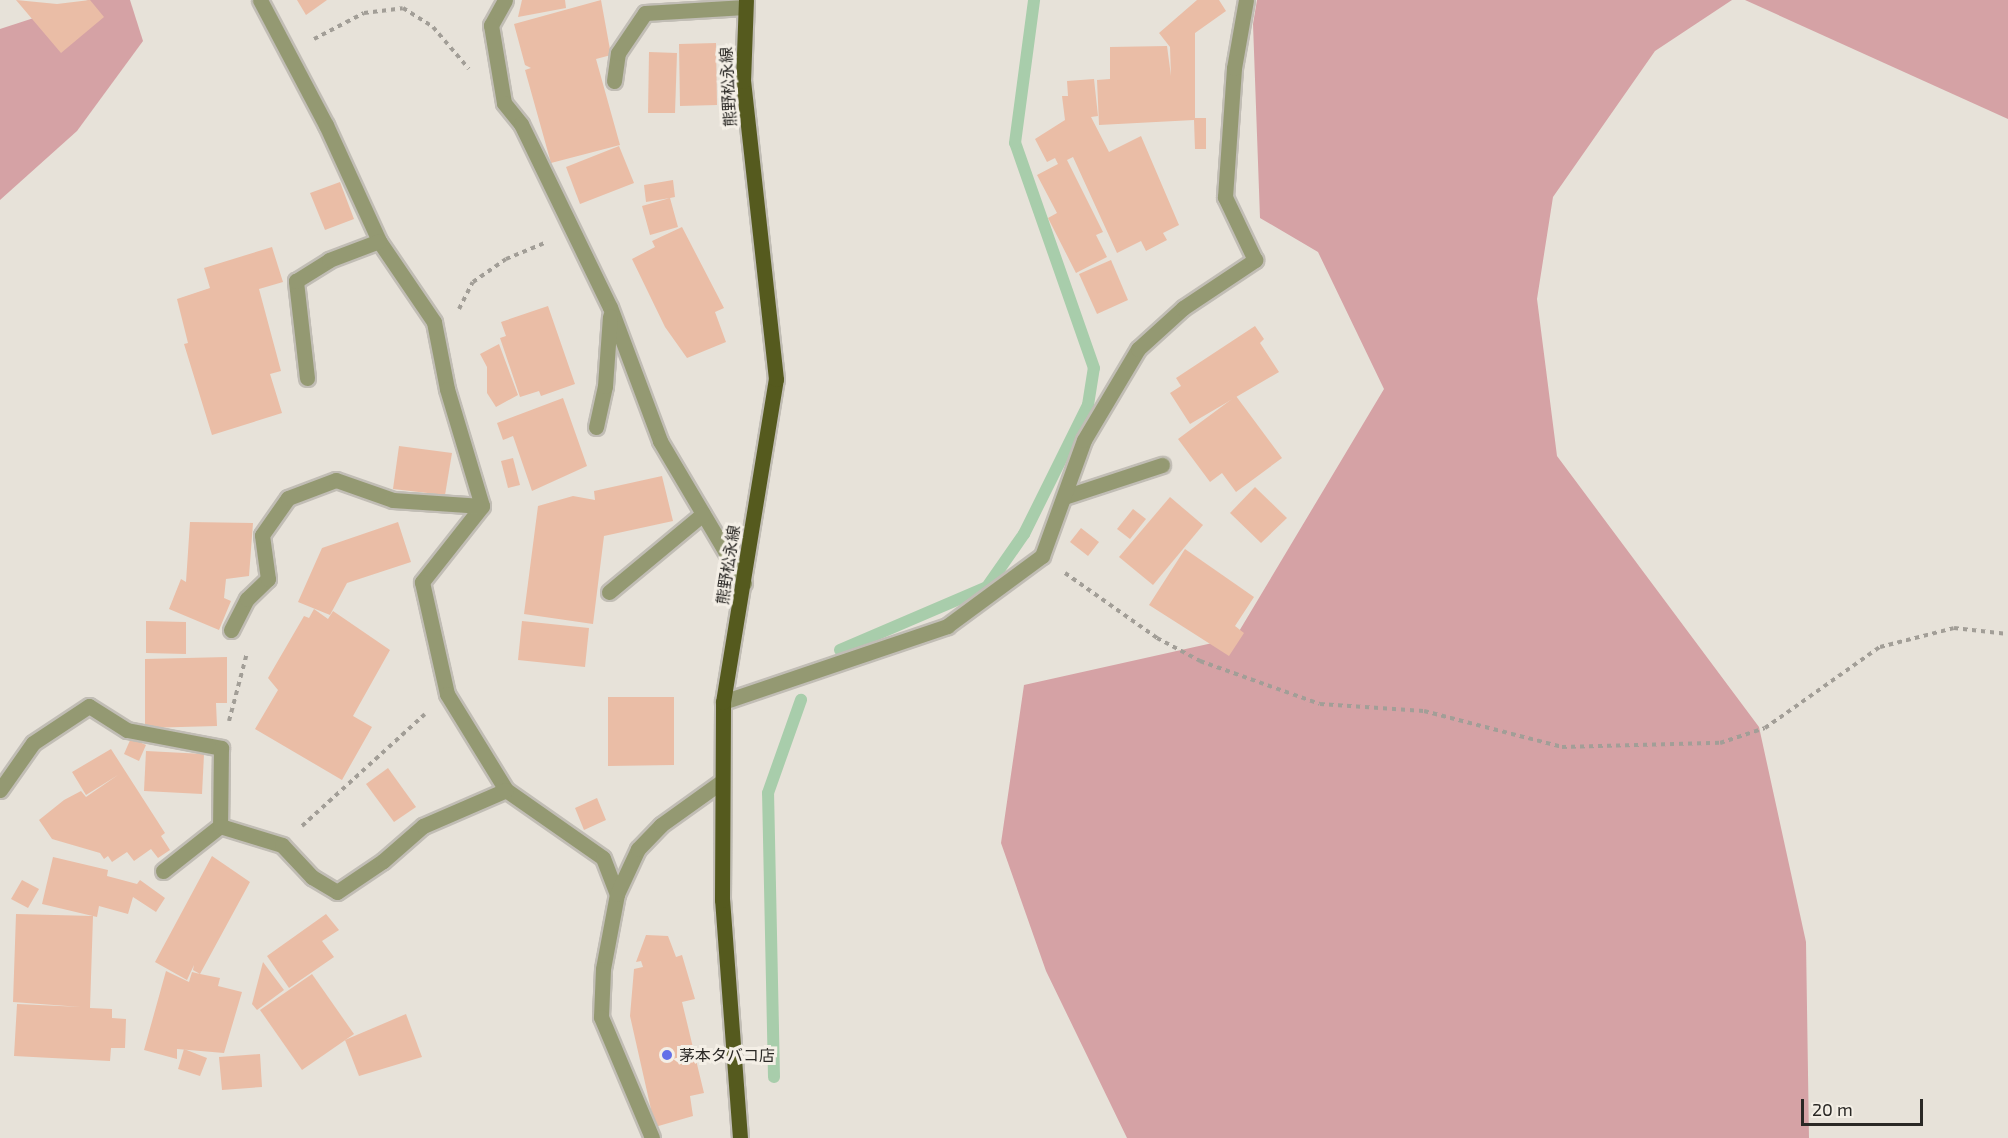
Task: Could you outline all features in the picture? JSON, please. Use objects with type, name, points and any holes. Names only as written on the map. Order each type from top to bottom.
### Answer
[{"type":"main road","name":"熊野松永線","points":[[740,1138],[722,900],[723,702],[776,379],[742,81],[745,3]]},
{"type":"street","points":[[260,0],[288,60],[326,125],[379,241],[434,322],[447,389],[482,506]]},
{"type":"street","points":[[505,0],[491,25],[504,103],[521,124],[610,307],[660,441],[744,583]]},
{"type":"street","points":[[723,702],[947,626],[1041,556],[1067,496],[1084,440],[1138,350],[1183,308],[1255,260],[1225,196],[1234,68],[1246,0]]},
{"type":"street","points":[[614,81],[618,53],[645,13],[745,3]]},
{"type":"street","points":[[307,378],[296,281],[328,260],[379,241]]},
{"type":"street","points":[[596,427],[605,386],[610,307]]},
{"type":"street","points":[[1067,496],[1162,465]]},
{"type":"street","points":[[231,630],[247,599],[268,579],[262,534],[288,498],[336,480],[393,500],[482,506]]},
{"type":"street","points":[[482,506],[422,582],[447,694],[506,790],[603,858],[616,894]]},
{"type":"street","points":[[609,592],[704,514]]},
{"type":"street","points":[[0,790],[33,743],[89,706],[127,730],[221,748],[220,826]]},
{"type":"street","points":[[652,1138],[601,1017],[603,969],[616,894],[638,849],[653,833],[721,782]]},
{"type":"street","points":[[220,826],[282,845],[312,877],[337,892],[383,861],[423,826],[506,790]]},
{"type":"street","points":[[162,872],[220,826]]},
{"type":"path","points":[[288,60],[310,41],[364,13],[403,8],[434,27],[504,103]]},
{"type":"path","points":[[457,312],[473,282],[506,259],[573,232]]},
{"type":"path","points":[[1041,556],[1157,638],[1200,661],[1320,704],[1424,711],[1562,747],[1720,743],[1765,728],[1880,647],[1954,628],[2008,634]]},
{"type":"path","points":[[221,748],[250,645]]},
{"type":"path","points":[[282,845],[447,694]]},
{"type":"shaded area","points":[[89,0],[130,0],[143,41],[77,131],[0,200],[0,29]]},
{"type":"shaded area","points":[[1257,0],[1732,0],[1655,51],[1553,197],[1537,299],[1557,456],[1759,727],[1806,942],[1809,1138],[1127,1138],[1046,971],[1001,843],[1024,685],[1235,638],[1384,389],[1318,252],[1260,218],[1253,24]]},
{"type":"shaded area","points":[[1745,0],[2008,0],[2008,119]]},
{"type":"building","points":[[16,0],[57,4],[90,0],[104,17],[61,53]]},
{"type":"building","points":[[297,0],[327,0],[306,15]]},
{"type":"building","points":[[522,0],[565,0],[566,8],[518,17]]},
{"type":"building","points":[[601,0],[611,55],[596,59],[620,145],[551,163],[525,70],[531,68],[525,65],[514,24]]},
{"type":"building","points":[[1197,0],[1219,0],[1226,11],[1195,33],[1195,118],[1206,118],[1206,149],[1195,149],[1194,120],[1099,125],[1097,80],[1110,79],[1110,47],[1167,46],[1171,76],[1170,47],[1159,33]]},
{"type":"building","points":[[716,43],[717,105],[680,106],[679,44]]},
{"type":"building","points":[[649,52],[677,53],[675,113],[648,113]]},
{"type":"building","points":[[1094,79],[1098,116],[1091,117],[1109,152],[1141,136],[1179,225],[1163,233],[1167,240],[1146,251],[1141,241],[1117,253],[1073,157],[1067,160],[1103,232],[1096,235],[1107,257],[1076,273],[1048,218],[1057,213],[1037,175],[1058,164],[1055,158],[1047,162],[1035,139],[1065,120],[1062,96],[1068,96],[1067,81]]},
{"type":"building","points":[[619,146],[634,183],[580,204],[566,167]]},
{"type":"building","points":[[673,180],[675,197],[646,202],[644,185]]},
{"type":"building","points":[[340,182],[354,219],[325,230],[310,193]]},
{"type":"building","points":[[670,198],[678,227],[650,235],[642,206]]},
{"type":"building","points":[[682,227],[724,308],[715,312],[726,342],[687,358],[665,327],[632,259],[655,247],[652,241]]},
{"type":"building","points":[[272,247],[283,282],[259,289],[281,371],[270,374],[282,413],[212,435],[184,344],[188,343],[177,299],[210,288],[204,268]]},
{"type":"building","points":[[1111,260],[1128,300],[1097,314],[1079,274]]},
{"type":"building","points":[[548,306],[575,384],[541,396],[539,391],[520,397],[500,338],[506,336],[501,322]]},
{"type":"building","points":[[1255,326],[1264,339],[1260,343],[1279,372],[1190,424],[1170,393],[1181,386],[1176,378]]},
{"type":"building","points":[[499,344],[518,395],[496,407],[487,393],[487,367],[480,354]]},
{"type":"building","points":[[1236,396],[1282,458],[1236,492],[1222,473],[1210,482],[1178,439]]},
{"type":"building","points":[[563,398],[587,466],[532,491],[513,436],[503,440],[497,423]]},
{"type":"building","points":[[399,446],[452,453],[445,495],[393,489]]},
{"type":"building","points":[[513,458],[520,485],[508,488],[501,461]]},
{"type":"building","points":[[662,476],[673,521],[604,536],[593,624],[524,614],[538,506],[573,496],[595,500],[594,491]]},
{"type":"building","points":[[1255,487],[1287,518],[1261,543],[1230,513]]},
{"type":"building","points":[[1170,497],[1203,525],[1153,585],[1119,557]]},
{"type":"building","points":[[1133,509],[1146,519],[1130,539],[1117,529]]},
{"type":"building","points":[[190,522],[253,523],[249,576],[226,579],[224,598],[231,601],[219,630],[169,609],[181,579],[186,582]]},
{"type":"building","points":[[398,522],[411,562],[347,583],[330,615],[298,602],[322,548]]},
{"type":"building","points":[[1081,528],[1099,542],[1088,556],[1070,542]]},
{"type":"building","points":[[1185,549],[1254,597],[1235,626],[1244,633],[1229,656],[1149,605]]},
{"type":"building","points":[[314,609],[328,619],[333,611],[390,650],[353,716],[372,727],[342,780],[255,729],[278,690],[268,678],[304,616],[309,618]]},
{"type":"building","points":[[146,621],[186,622],[186,654],[146,653]]},
{"type":"building","points":[[522,621],[589,628],[585,667],[518,660]]},
{"type":"building","points":[[227,657],[227,703],[216,703],[217,726],[145,728],[145,659]]},
{"type":"building","points":[[608,697],[674,697],[674,765],[608,766]]},
{"type":"building","points":[[131,738],[146,745],[139,761],[124,754]]},
{"type":"building","points":[[111,749],[165,833],[161,836],[170,850],[158,858],[151,849],[134,861],[127,852],[112,862],[108,856],[104,859],[100,853],[52,839],[39,820],[64,800],[81,791],[86,797],[118,775],[86,795],[72,772]]},
{"type":"building","points":[[146,751],[204,754],[202,794],[144,791]]},
{"type":"building","points":[[388,768],[416,807],[394,822],[366,784]]},
{"type":"building","points":[[597,798],[606,820],[584,830],[575,808]]},
{"type":"building","points":[[212,856],[250,882],[200,974],[193,970],[194,965],[187,980],[155,962]]},
{"type":"building","points":[[53,857],[108,870],[107,876],[137,884],[140,880],[165,898],[156,912],[133,897],[128,914],[99,906],[97,917],[42,904]]},
{"type":"building","points":[[22,880],[39,889],[28,908],[11,899]]},
{"type":"building","points":[[16,914],[93,916],[90,1008],[112,1009],[112,1018],[126,1019],[125,1048],[111,1048],[110,1061],[14,1056],[17,1004],[81,1007],[13,1002]]},
{"type":"building","points":[[326,914],[339,930],[322,941],[334,957],[289,988],[267,956]]},
{"type":"building","name":"茅本タバコ店","points":[[646,935],[668,936],[676,957],[682,955],[695,999],[682,1002],[704,1093],[690,1096],[693,1116],[655,1127],[630,1016],[634,969],[643,967],[641,961],[636,962]]},
{"type":"building","points":[[263,962],[284,990],[257,1010],[252,1004]]},
{"type":"building","points":[[166,971],[189,982],[192,972],[220,978],[218,986],[242,992],[224,1053],[177,1049],[177,1059],[144,1050]]},
{"type":"building","points":[[312,974],[354,1034],[302,1070],[260,1010]]},
{"type":"building","points":[[406,1014],[422,1057],[359,1076],[345,1040]]},
{"type":"building","points":[[184,1049],[207,1058],[200,1076],[178,1069]]},
{"type":"building","points":[[260,1054],[262,1087],[222,1090],[219,1057]]},
{"type":"waterway","points":[[840,650],[987,587],[1024,534],[1088,405],[1094,368],[1015,143],[1034,0]]},
{"type":"waterway","points":[[774,1077],[768,793],[801,700]]},
{"type":"place","name":"茅本タバコ店","points":[[667,1055]]}]
